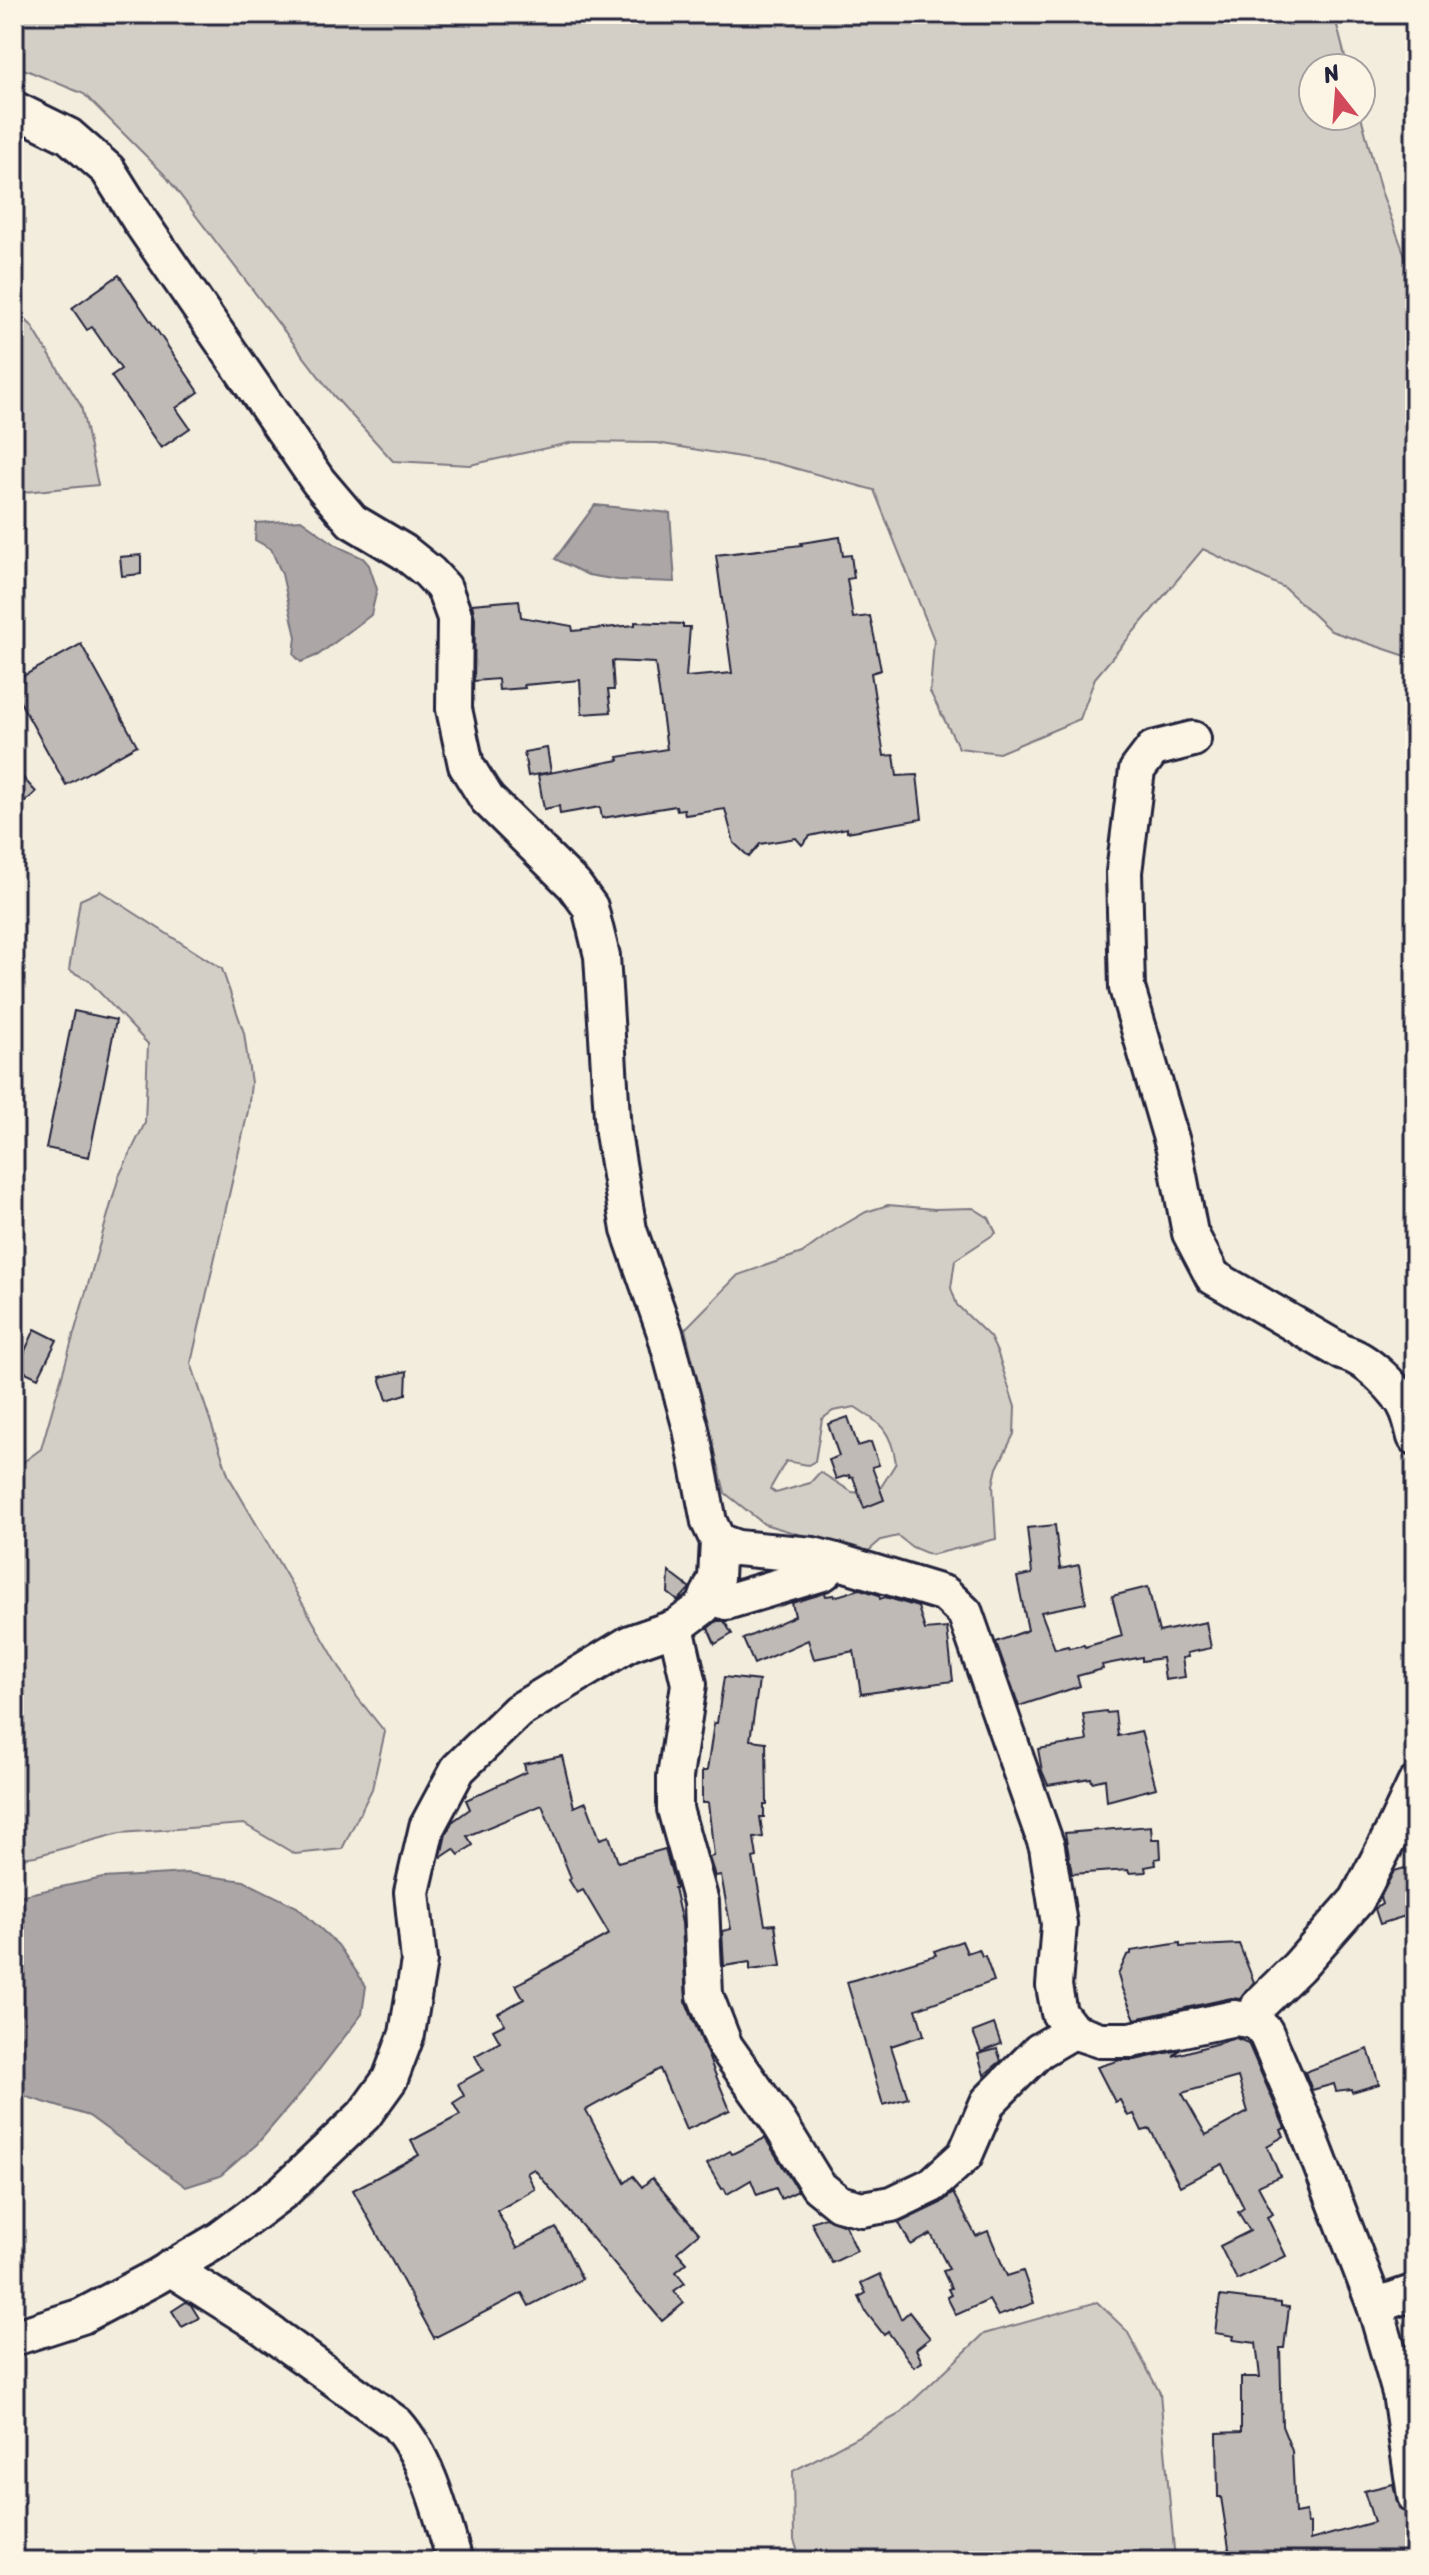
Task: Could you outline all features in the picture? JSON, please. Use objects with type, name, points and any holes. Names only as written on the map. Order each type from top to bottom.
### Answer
[{"type":"street","points":[[14,109],[69,136],[108,170],[318,481],[352,521],[404,552],[444,588],[455,618],[454,709],[466,765],[487,799],[574,885],[590,907],[602,956],[613,1133],[629,1230],[665,1333],[691,1429],[709,1522],[718,1541],[716,1578],[703,1607],[676,1627],[630,1643],[518,1711],[458,1769],[427,1827],[412,1892],[419,1961],[407,2034],[390,2079],[364,2115],[284,2191],[220,2239],[82,2316],[14,2338]]},
{"type":"street","points":[[1193,739],[1153,749],[1137,770],[1124,872],[1127,988],[1174,1149],[1190,1233],[1213,1277],[1344,1353],[1353,1355],[1384,1378],[1407,1409],[1415,1437]]},
{"type":"street","points":[[718,1541],[737,1548],[813,1555],[836,1561],[945,1594],[965,1613],[1047,1847],[1059,1924],[1054,1986],[1059,2013],[1073,2031],[1100,2040],[1131,2040],[1235,2018],[1254,2021],[1265,2031],[1375,2306],[1400,2393],[1415,2496]]},
{"type":"street","points":[[708,1595],[726,1602],[823,1573],[836,1561]]},
{"type":"street","points":[[676,1627],[689,1684],[675,1777],[675,1809],[701,1902],[705,1995],[725,2046],[778,2121],[818,2186],[839,2203],[862,2209],[892,2204],[932,2185],[965,2155],[988,2102],[1039,2051],[1073,2031]]},
{"type":"street","points":[[1254,2021],[1259,2005],[1298,1967],[1357,1900],[1415,1784]]},
{"type":"street","points":[[170,2268],[254,2321],[397,2424],[412,2442],[440,2512],[455,2561]]},
{"type":"street","points":[[1375,2306],[1415,2292]]},
{"type":"shaded area","points":[[14,14],[1334,14],[1344,52],[1297,52],[1297,132],[1365,132],[1380,188],[1415,283],[1415,659],[1331,631],[1285,588],[1203,549],[1095,678],[1080,719],[999,753],[959,748],[930,692],[934,640],[874,490],[776,463],[657,443],[574,442],[470,465],[393,461],[334,396],[164,174],[84,94],[14,65]]},
{"type":"shaded area","points":[[14,309],[31,325],[81,406],[98,485],[14,493]]},
{"type":"shaded area","points":[[595,505],[670,513],[675,582],[618,580],[588,575],[555,559]]},
{"type":"shaded area","points":[[301,520],[339,547],[363,558],[369,565],[377,589],[371,615],[318,655],[301,662],[294,655],[296,637],[282,574],[271,549],[255,540],[256,523]]},
{"type":"shaded area","points":[[100,891],[222,969],[244,1033],[251,1083],[248,1111],[191,1363],[229,1477],[357,1697],[385,1732],[372,1789],[342,1849],[295,1854],[244,1824],[120,1833],[14,1859],[14,1469],[41,1449],[119,1176],[145,1123],[148,1044],[88,980],[69,970],[80,900]]},
{"type":"shaded area","points":[[888,1205],[973,1208],[989,1218],[996,1233],[955,1260],[951,1288],[957,1305],[990,1337],[1015,1407],[1014,1434],[997,1468],[993,1485],[996,1539],[931,1555],[912,1547],[898,1536],[881,1540],[865,1554],[764,1524],[725,1493],[685,1329],[738,1275],[802,1253],[866,1212]],"holes":[[[855,1407],[884,1429],[896,1463],[876,1495],[852,1492],[820,1472],[810,1483],[776,1493],[770,1489],[786,1461],[808,1465],[815,1461],[822,1419],[833,1411]]]},
{"type":"shaded area","points":[[187,1873],[244,1881],[297,1907],[338,1945],[366,1986],[362,2014],[257,2144],[220,2176],[186,2187],[89,2116],[14,2093],[14,1897],[103,1878]]},
{"type":"shaded area","points":[[1097,2302],[1127,2331],[1160,2393],[1175,2561],[801,2561],[794,2540],[793,2471],[898,2415],[984,2334]]},
{"type":"building","points":[[119,275],[199,392],[176,408],[190,428],[161,448],[111,376],[121,369],[92,327],[87,330],[72,308]]},
{"type":"building","points":[[840,537],[843,556],[851,555],[854,578],[847,579],[853,618],[870,616],[881,670],[871,673],[884,756],[894,755],[897,776],[917,775],[922,819],[810,836],[802,845],[796,838],[760,844],[749,857],[734,843],[725,809],[685,815],[684,809],[677,810],[676,806],[602,818],[600,807],[560,814],[559,806],[544,809],[538,775],[667,749],[655,663],[612,661],[614,690],[608,690],[611,712],[582,714],[580,680],[499,690],[498,679],[474,681],[475,618],[472,604],[519,600],[521,617],[572,626],[573,631],[635,625],[635,622],[683,624],[683,627],[690,627],[686,677],[732,673],[716,555],[802,545]]},
{"type":"building","points":[[141,555],[141,574],[122,576],[120,557]]},
{"type":"building","points":[[81,644],[137,745],[66,785],[14,691],[14,681]]},
{"type":"building","points":[[547,748],[551,772],[528,776],[524,752]]},
{"type":"building","points":[[14,768],[36,792],[14,812]]},
{"type":"building","points":[[74,1011],[116,1020],[89,1157],[46,1148]]},
{"type":"building","points":[[35,1329],[57,1340],[38,1378],[17,1368]]},
{"type":"building","points":[[407,1371],[406,1394],[387,1400],[380,1377]]},
{"type":"building","points":[[848,1417],[858,1446],[871,1442],[879,1465],[872,1467],[884,1500],[864,1508],[853,1477],[849,1475],[836,1479],[829,1460],[839,1456],[828,1424]]},
{"type":"building","points":[[1055,1525],[1060,1569],[1079,1565],[1086,1603],[1041,1612],[1055,1649],[1085,1647],[1122,1636],[1112,1596],[1148,1587],[1159,1632],[1206,1622],[1211,1648],[1187,1653],[1188,1657],[1182,1658],[1185,1677],[1165,1680],[1162,1658],[1142,1661],[1142,1657],[1102,1665],[1103,1669],[1077,1676],[1080,1686],[1019,1706],[996,1642],[1028,1630],[1017,1577],[1032,1574],[1027,1528]]},
{"type":"building","points":[[669,1572],[690,1588],[678,1601],[668,1593]]},
{"type":"building","points":[[860,1589],[879,1595],[880,1599],[885,1597],[918,1607],[925,1630],[947,1628],[953,1681],[861,1694],[854,1651],[814,1659],[808,1640],[754,1664],[743,1639],[795,1616],[792,1603],[825,1593],[834,1597]]},
{"type":"building","points":[[717,1621],[724,1621],[732,1634],[715,1644],[708,1628]]},
{"type":"building","points":[[724,1677],[759,1681],[750,1740],[766,1742],[767,1805],[764,1805],[764,1817],[760,1817],[763,1837],[754,1838],[757,1857],[753,1858],[765,1925],[775,1924],[781,1966],[750,1970],[750,1962],[724,1966],[722,1931],[731,1929],[721,1875],[715,1876],[709,1857],[714,1856],[708,1803],[702,1803],[702,1771],[707,1771]]},
{"type":"building","points":[[1115,1712],[1118,1736],[1141,1731],[1156,1788],[1107,1801],[1105,1779],[1092,1782],[1091,1778],[1048,1785],[1038,1749],[1087,1741],[1083,1714]]},
{"type":"building","points":[[562,1756],[574,1807],[586,1802],[600,1839],[609,1836],[618,1862],[665,1849],[682,1923],[686,2002],[730,2110],[686,2130],[660,2069],[586,2110],[625,2183],[633,2176],[642,2187],[652,2178],[699,2233],[677,2252],[687,2263],[676,2272],[685,2283],[674,2291],[684,2303],[662,2321],[534,2169],[527,2173],[535,2189],[497,2211],[517,2248],[556,2228],[582,2279],[529,2306],[522,2293],[434,2338],[353,2190],[419,2155],[411,2141],[460,2115],[453,2103],[464,2096],[458,2084],[483,2070],[475,2056],[500,2042],[493,2030],[505,2024],[498,2013],[524,1999],[516,1985],[609,1934],[583,1890],[577,1893],[569,1880],[571,1878],[542,1805],[467,1836],[473,1845],[459,1855],[454,1849],[441,1856],[452,1822],[470,1809],[466,1800],[526,1772],[524,1764]]},
{"type":"building","points":[[1151,1826],[1152,1839],[1160,1839],[1161,1858],[1155,1859],[1156,1865],[1145,1867],[1146,1872],[1129,1873],[1128,1870],[1072,1874],[1065,1833]]},
{"type":"building","points":[[1415,1865],[1415,1913],[1380,1924],[1375,1909],[1382,1904],[1380,1898],[1394,1871]]},
{"type":"building","points":[[962,1941],[967,1953],[979,1949],[985,1956],[994,1981],[916,2009],[924,2035],[891,2046],[908,2098],[883,2105],[847,1982],[936,1955],[934,1951]]},
{"type":"building","points":[[1180,1943],[1180,1947],[1239,1944],[1254,1982],[1240,1999],[1231,1998],[1135,2019],[1118,1975],[1127,1955],[1131,1951]]},
{"type":"building","points":[[994,2024],[1001,2044],[981,2052],[973,2032]]},
{"type":"building","points":[[1236,2038],[1248,2043],[1285,2128],[1281,2130],[1284,2136],[1267,2146],[1280,2176],[1258,2186],[1273,2214],[1267,2217],[1286,2256],[1237,2280],[1220,2246],[1250,2231],[1238,2212],[1244,2208],[1222,2164],[1180,2186],[1150,2129],[1142,2131],[1134,2114],[1128,2116],[1120,2100],[1115,2102],[1097,2067],[1180,2050],[1173,2056]],"holes":[[[1238,2077],[1248,2112],[1206,2135],[1182,2093]]]},
{"type":"building","points":[[997,2049],[1001,2061],[984,2075],[978,2054]]},
{"type":"building","points":[[1368,2049],[1379,2084],[1352,2092],[1351,2089],[1336,2091],[1334,2084],[1312,2090],[1305,2072]]},
{"type":"building","points":[[765,2138],[798,2191],[781,2199],[776,2188],[757,2195],[751,2180],[727,2194],[707,2164],[730,2151],[732,2154]]},
{"type":"building","points":[[953,2193],[976,2236],[988,2231],[1007,2276],[1023,2271],[1034,2303],[998,2316],[989,2300],[956,2315],[947,2297],[951,2295],[948,2289],[951,2288],[943,2271],[949,2269],[931,2234],[911,2245],[899,2223],[941,2203]]},
{"type":"building","points":[[825,2217],[845,2225],[857,2251],[832,2263],[811,2222]]},
{"type":"building","points":[[880,2274],[901,2319],[909,2312],[930,2338],[916,2349],[922,2362],[914,2367],[888,2332],[884,2335],[859,2297],[866,2293],[861,2283]]},
{"type":"building","points":[[1220,2296],[1281,2303],[1281,2306],[1289,2307],[1284,2348],[1280,2348],[1282,2426],[1292,2451],[1295,2513],[1306,2511],[1310,2540],[1374,2522],[1364,2491],[1393,2484],[1399,2508],[1406,2513],[1415,2547],[1415,2561],[1270,2561],[1269,2555],[1256,2556],[1256,2551],[1230,2555],[1221,2497],[1218,2497],[1217,2433],[1241,2432],[1241,2377],[1260,2377],[1256,2343],[1233,2340],[1234,2336],[1215,2333]]},
{"type":"building","points":[[186,2302],[199,2318],[182,2327],[172,2311]]}]
